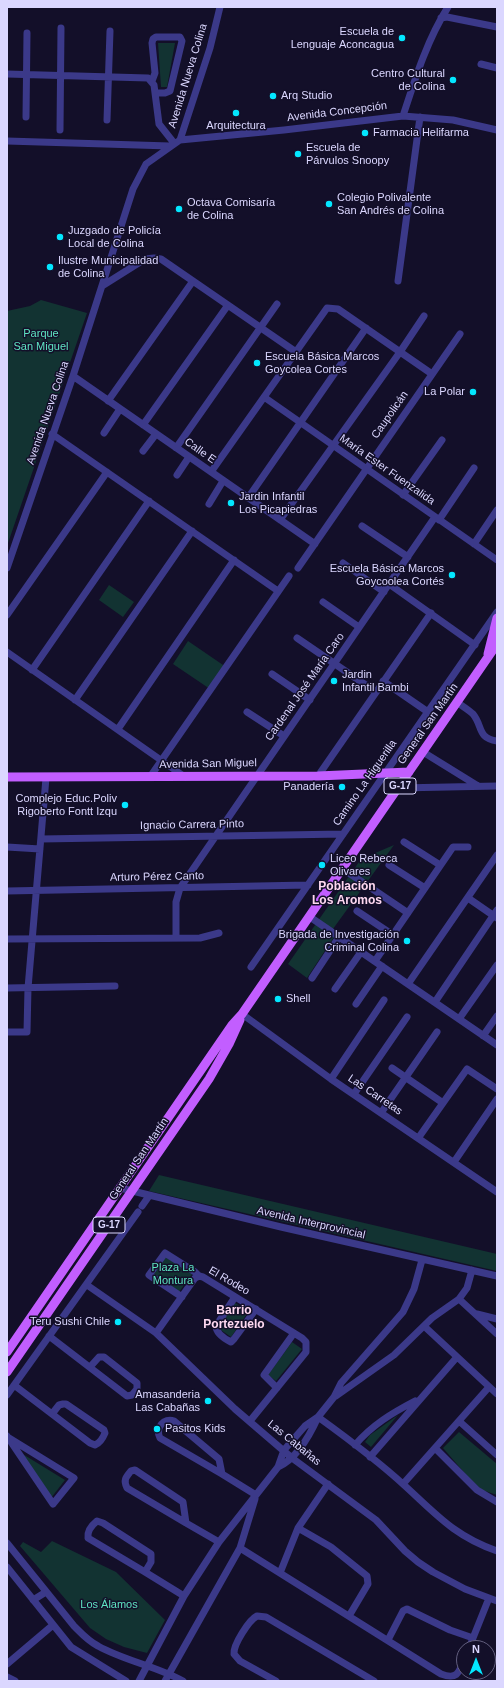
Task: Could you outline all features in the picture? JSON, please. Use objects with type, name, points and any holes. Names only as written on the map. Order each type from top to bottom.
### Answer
[{"type":"main road","points":[[486,661],[497,618]]},
{"type":"main road","name":"General San Martín","points":[[7,1352],[232,1025],[242,1014],[310,917],[497,644]]},
{"type":"main road","name":"Avenida San Miguel","points":[[7,777],[318,776],[410,772]]},
{"type":"main road","name":"General San Martín","points":[[7,1372],[209,1079],[232,1039],[242,1014]]},
{"type":"street","name":"Avenida Nueva Colina","points":[[7,568],[73,376],[133,189],[146,164],[174,143],[210,48],[220,7]]},
{"type":"street","points":[[403,116],[426,50],[441,18],[448,7]]},
{"type":"street","points":[[441,18],[447,17],[497,26]]},
{"type":"street","points":[[60,130],[61,28]]},
{"type":"street","points":[[107,120],[110,31]]},
{"type":"street","points":[[26,117],[27,33]]},
{"type":"street","points":[[152,81],[155,75],[152,43],[153,39],[156,37],[180,37],[182,41],[170,90],[165,93],[155,93]]},
{"type":"street","points":[[481,64],[497,68]]},
{"type":"street","points":[[7,74],[146,78],[152,81],[154,85],[159,124],[174,143]]},
{"type":"street","name":"Avenida Concepción","points":[[7,141],[174,143],[403,116],[453,120],[497,130]]},
{"type":"street","points":[[398,281],[420,117]]},
{"type":"street","points":[[102,286],[145,259],[161,259],[296,352]]},
{"type":"street","points":[[108,401],[193,281]]},
{"type":"street","points":[[176,448],[277,304]]},
{"type":"street","points":[[143,425],[228,305]]},
{"type":"street","points":[[211,472],[325,311],[330,307],[338,309],[432,374]]},
{"type":"street","points":[[280,520],[424,316]]},
{"type":"street","points":[[248,498],[366,328]]},
{"type":"street","name":"Caupolicán","points":[[298,568],[460,334]]},
{"type":"street","name":"Calle E","points":[[73,376],[314,544]]},
{"type":"street","name":"María Ester Fuenzalida","points":[[264,397],[497,560]]},
{"type":"street","points":[[104,433],[120,409]]},
{"type":"street","points":[[52,434],[278,591]]},
{"type":"street","points":[[143,451],[156,434]]},
{"type":"street","points":[[403,495],[442,440]]},
{"type":"street","points":[[177,475],[189,457]]},
{"type":"street","name":"Cardenal José María Caro","points":[[176,938],[176,902],[180,888],[389,584],[474,468]]},
{"type":"street","points":[[7,615],[107,472]]},
{"type":"street","points":[[209,504],[223,481]]},
{"type":"street","points":[[32,670],[149,501]]},
{"type":"street","points":[[474,544],[497,510]]},
{"type":"street","points":[[362,526],[408,557]]},
{"type":"street","points":[[75,700],[192,531]]},
{"type":"street","points":[[118,729],[234,560]]},
{"type":"street","points":[[343,563],[384,592]]},
{"type":"street","points":[[150,777],[289,576]]},
{"type":"street","points":[[389,584],[475,645]]},
{"type":"street","points":[[323,602],[359,627]]},
{"type":"street","name":"Camino La Higuerilla","points":[[251,967],[497,612]]},
{"type":"street","points":[[318,776],[431,613]]},
{"type":"street","points":[[297,638],[376,692]]},
{"type":"street","points":[[7,652],[186,777]]},
{"type":"street","points":[[272,674],[310,700]]},
{"type":"street","points":[[384,681],[428,712]]},
{"type":"street","points":[[457,702],[473,715],[480,731],[488,740],[497,741]]},
{"type":"street","points":[[248,712],[284,736]]},
{"type":"street","points":[[423,752],[478,786]]},
{"type":"street","points":[[7,1032],[27,1032],[28,988],[46,778]]},
{"type":"street","points":[[399,788],[497,786]]},
{"type":"street","name":"Ignacio Carrera Pinto","points":[[41,839],[343,834]]},
{"type":"street","points":[[404,842],[440,865]]},
{"type":"street","points":[[7,847],[40,849]]},
{"type":"street","points":[[375,961],[453,847],[468,847]]},
{"type":"street","points":[[408,984],[497,855]]},
{"type":"street","points":[[389,865],[424,888]]},
{"type":"street","points":[[343,869],[408,913]]},
{"type":"street","name":"Arturo Pérez Canto","points":[[7,891],[308,885]]},
{"type":"street","points":[[435,1002],[496,915],[468,898]]},
{"type":"street","points":[[357,911],[393,935]]},
{"type":"street","points":[[310,917],[497,1045]]},
{"type":"street","points":[[7,939],[200,938],[219,933]]},
{"type":"street","points":[[312,978],[339,937]]},
{"type":"street","points":[[335,990],[362,952]]},
{"type":"street","points":[[459,1019],[497,965]]},
{"type":"street","points":[[356,1004],[382,966]]},
{"type":"street","points":[[7,988],[115,986]]},
{"type":"street","points":[[331,1079],[384,1000]]},
{"type":"street","name":"Las Carretas","points":[[242,1014],[331,1079],[496,1190]]},
{"type":"street","points":[[483,1036],[497,1016]]},
{"type":"street","points":[[354,1094],[407,1017]]},
{"type":"street","points":[[381,1113],[437,1032]]},
{"type":"street","points":[[392,1068],[443,1103]]},
{"type":"street","points":[[419,1137],[467,1069],[497,1089]]},
{"type":"street","points":[[454,1162],[497,1099]]},
{"type":"street","name":"Avenida Interprovincial","points":[[120,1188],[422,1260],[497,1276]]},
{"type":"street","points":[[7,1395],[87,1285],[149,1196]]},
{"type":"street","points":[[182,1297],[149,1275],[165,1253],[199,1276]]},
{"type":"street","points":[[278,1467],[286,1464],[292,1458],[313,1429],[318,1417],[334,1397],[341,1383],[403,1312],[414,1289],[422,1260]]},
{"type":"street","points":[[334,1397],[394,1355],[436,1314],[459,1299],[467,1288],[472,1270]]},
{"type":"street","name":"El Rodeo","points":[[156,1333],[195,1278],[199,1276],[203,1277],[294,1333],[306,1342],[306,1352],[250,1421]]},
{"type":"street","name":"Las Cabañas","points":[[87,1285],[156,1333],[292,1458],[376,1520],[418,1562],[454,1583],[497,1601]]},
{"type":"street","points":[[235,1297],[216,1326],[217,1332],[231,1342],[256,1310]]},
{"type":"street","points":[[459,1299],[497,1333]]},
{"type":"street","points":[[474,1314],[497,1319]]},
{"type":"street","points":[[424,1326],[497,1394]]},
{"type":"street","points":[[277,1388],[264,1375],[294,1333]]},
{"type":"street","points":[[49,1336],[127,1396],[132,1395],[137,1389],[137,1383],[104,1357],[99,1357],[90,1367]]},
{"type":"street","points":[[370,1457],[457,1357]]},
{"type":"street","points":[[14,1385],[52,1414],[90,1443],[95,1445],[104,1437],[104,1430],[66,1404],[59,1405],[52,1414]]},
{"type":"street","points":[[403,1484],[489,1387]]},
{"type":"street","points":[[355,1445],[378,1423],[419,1399]]},
{"type":"street","points":[[318,1417],[403,1484],[435,1515],[463,1536],[497,1551]]},
{"type":"street","points":[[139,1681],[146,1665],[184,1596],[219,1542],[278,1467],[284,1450],[305,1426],[318,1417]]},
{"type":"street","points":[[222,1474],[219,1459],[174,1421],[170,1419],[164,1421],[159,1429],[158,1434],[160,1438],[256,1495]]},
{"type":"street","points":[[459,1421],[497,1455]]},
{"type":"street","points":[[8,1437],[74,1478],[53,1504],[35,1478],[8,1437]]},
{"type":"street","points":[[435,1448],[478,1490],[497,1502]]},
{"type":"street","points":[[186,1523],[184,1502],[180,1499],[135,1470],[131,1471],[125,1478],[124,1483],[127,1488],[186,1523],[219,1542]]},
{"type":"street","points":[[280,1573],[298,1528],[328,1484]]},
{"type":"street","points":[[165,1681],[240,1548],[256,1495]]},
{"type":"street","points":[[145,1572],[151,1562],[151,1554],[103,1523],[97,1521],[93,1524],[87,1533],[88,1538],[184,1596]]},
{"type":"street","points":[[298,1528],[331,1547],[367,1576],[368,1584],[349,1616]]},
{"type":"street","points":[[7,1543],[84,1637],[112,1653],[169,1673],[184,1681]]},
{"type":"street","points":[[240,1548],[449,1677],[456,1674]]},
{"type":"street","points":[[7,1567],[71,1647],[126,1681]]},
{"type":"street","points":[[7,1572],[15,1576]]},
{"type":"street","points":[[32,1600],[46,1592]]},
{"type":"street","points":[[388,1640],[403,1611],[407,1609],[473,1638],[489,1598]]},
{"type":"street","points":[[276,1681],[240,1661],[234,1654],[236,1644],[250,1621],[256,1616],[266,1617],[374,1681]]},
{"type":"street","points":[[7,1664],[53,1625]]},
{"type":"green space","points":[[158,43],[175,43],[167,87],[161,87]]},
{"type":"green space","name":"Parque San Miguel","points":[[41,300],[87,313],[7,546],[7,311],[30,306]]},
{"type":"green space","points":[[109,585],[134,602],[123,617],[99,600]]},
{"type":"green space","points":[[188,641],[226,667],[210,689],[173,664]]},
{"type":"green space","points":[[394,845],[330,933],[334,937],[307,978],[288,964],[361,859]]},
{"type":"green space","points":[[159,1175],[497,1254],[497,1271],[149,1191]]},
{"type":"green space","name":"Plaza La Montura","points":[[165,1257],[193,1273],[179,1292],[153,1275]]},
{"type":"green space","points":[[235,1303],[249,1311],[231,1337],[218,1328]]},
{"type":"green space","points":[[292,1342],[302,1349],[276,1381],[268,1375]]},
{"type":"green space","points":[[398,1415],[371,1447],[365,1442],[370,1435]]},
{"type":"green space","points":[[459,1432],[497,1464],[497,1495],[482,1490],[468,1477],[443,1448]]},
{"type":"green space","points":[[21,1453],[65,1480],[51,1498]]},
{"type":"green space","name":"Los Álamos","points":[[52,1541],[116,1572],[165,1620],[147,1653],[124,1647],[106,1639],[90,1628],[20,1546],[23,1542],[41,1552]]},
{"type":"place","name":"Escuela de Lenguaje Aconcagua","points":[[402,38]]},
{"type":"place","name":"Centro Cultural de Colina","points":[[453,80]]},
{"type":"place","name":"Arq Studio","points":[[273,96]]},
{"type":"place","name":"Arquitectura","points":[[236,113]]},
{"type":"place","name":"Farmacia Helifarma","points":[[365,133]]},
{"type":"place","name":"Escuela de Párvulos Snoopy","points":[[298,154]]},
{"type":"place","name":"Colegio Polivalente San Andrés de Colina","points":[[329,204]]},
{"type":"place","name":"Octava Comisaría de Colina","points":[[179,209]]},
{"type":"place","name":"Juzgado de Policía Local de Colina","points":[[60,237]]},
{"type":"place","name":"Ilustre Municipalidad de Colina","points":[[50,267]]},
{"type":"place","name":"Escuela Básica Marcos Goycolea Cortes","points":[[257,363]]},
{"type":"place","name":"La Polar","points":[[473,392]]},
{"type":"place","name":"Jardin Infantil Los Picapiedras","points":[[231,503]]},
{"type":"place","name":"Escuela Básica Marcos Goycoolea Cortés","points":[[452,575]]},
{"type":"place","name":"Jardin Infantil Bambi","points":[[334,681]]},
{"type":"place","name":"Panadería","points":[[342,787]]},
{"type":"place","name":"Complejo Educ.Poliv Rigoberto Fontt Izqu","points":[[125,805]]},
{"type":"place","name":"Liceo Rebeca Olivares","points":[[322,865]]},
{"type":"place","name":"Brigada de Investigación Criminal Colina","points":[[407,941]]},
{"type":"place","name":"Shell","points":[[278,999]]},
{"type":"place","name":"Teru Sushi Chile","points":[[118,1322]]},
{"type":"place","name":"Amasanderia Las Cabañas","points":[[208,1401]]},
{"type":"place","name":"Pasitos Kids","points":[[157,1429]]},
{"type":"district","name":"Población Los Aromos","points":[[347,894]]},
{"type":"district","name":"Barrio Portezuelo","points":[[234,1318]]}]
